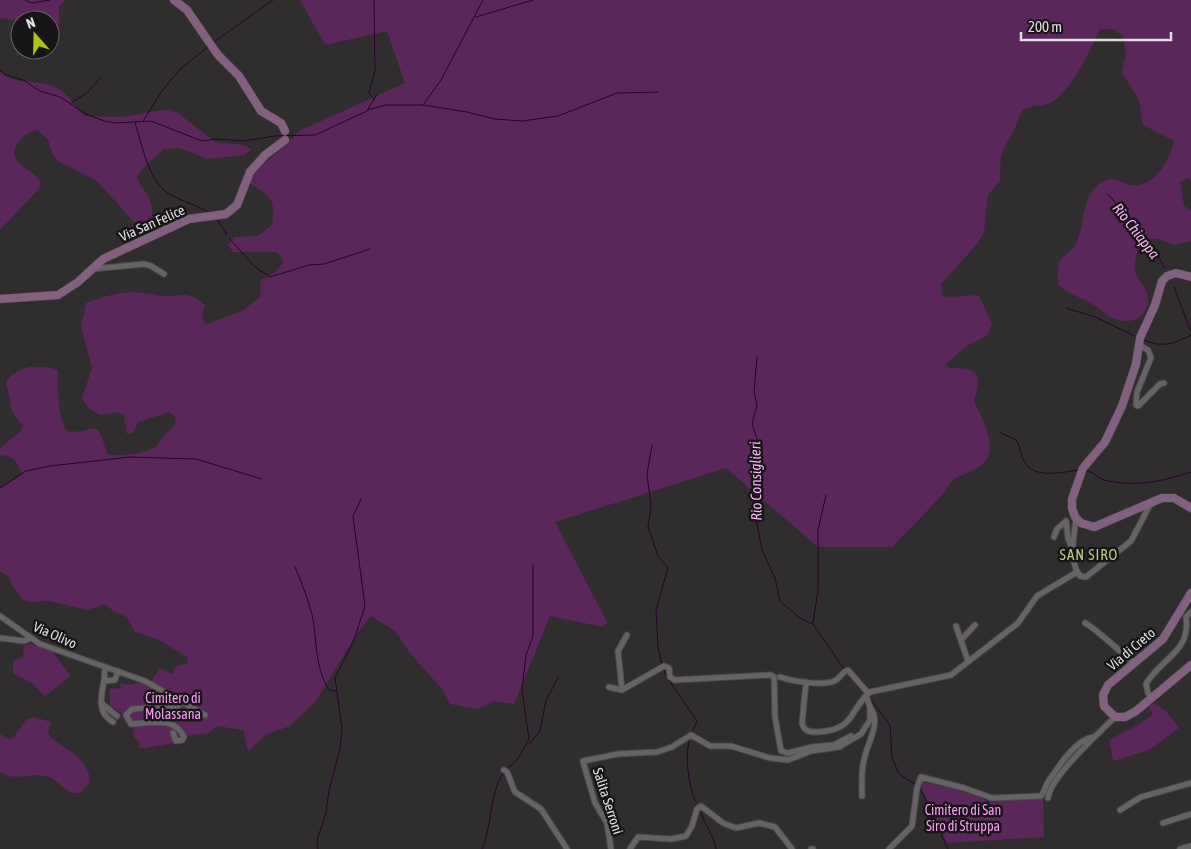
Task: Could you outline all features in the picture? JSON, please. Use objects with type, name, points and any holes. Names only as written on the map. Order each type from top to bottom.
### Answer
[{"type":"main road","name":"Via San Felice","points":[[174,0],[187,10],[211,45],[251,92],[261,111],[281,122],[285,131]]},
{"type":"main road","name":"Via San Felice","points":[[0,298],[58,294],[70,288],[103,259],[189,219],[226,214],[237,205],[250,172],[265,155],[286,140]]},
{"type":"main road","points":[[1191,277],[1176,273],[1164,278],[1139,345],[1136,364],[1122,406],[1105,442],[1083,468],[1072,499],[1073,512],[1076,519],[1084,525],[1098,526],[1166,497],[1174,498],[1191,508]]},
{"type":"main road","name":"Via di Creto","points":[[1115,717],[1104,706],[1103,695],[1108,686],[1166,635],[1191,593]]},
{"type":"main road","points":[[1115,717],[1130,715],[1150,695],[1191,665]]},
{"type":"street","name":"Via San Felice","points":[[285,131],[286,140]]},
{"type":"street","points":[[92,269],[144,264],[152,266],[164,274]]},
{"type":"street","points":[[1139,345],[1148,350],[1151,358],[1137,392],[1136,405],[1138,406],[1160,384],[1164,383]]},
{"type":"street","points":[[1054,537],[1057,529],[1066,521],[1068,538],[1077,572],[1084,578],[1090,576],[1131,541],[1152,503]]},
{"type":"street","points":[[1072,550],[1076,519]]},
{"type":"street","points":[[806,682],[802,723],[809,731],[828,731],[842,726],[852,718],[866,696],[947,677],[992,646],[1018,623],[1037,596],[1077,572]]},
{"type":"street","points":[[1150,695],[1146,684],[1149,678],[1185,640],[1187,631],[1186,616],[1191,612]]},
{"type":"street","name":"Via Olivo","points":[[0,616],[40,644],[118,671],[149,684],[205,715]]},
{"type":"street","points":[[1085,623],[1097,630],[1107,642],[1133,663]]},
{"type":"street","points":[[961,640],[976,625]]},
{"type":"street","points":[[956,626],[968,661]]},
{"type":"street","points":[[622,690],[618,651],[627,635]]},
{"type":"street","points":[[0,638],[24,641],[30,638]]},
{"type":"street","points":[[609,686],[622,690],[663,666],[669,668],[670,677],[674,680],[771,675],[774,677],[778,745],[784,753],[834,745],[857,733],[864,726],[867,716],[866,696]]},
{"type":"street","points":[[105,667],[101,703],[104,714],[113,722]]},
{"type":"street","points":[[104,681],[115,680],[118,671]]},
{"type":"street","points":[[780,677],[806,682],[834,681],[845,671],[866,696],[874,713],[875,722],[864,760],[862,796]]},
{"type":"street","points":[[173,733],[176,741],[182,740],[184,737],[181,732],[167,722],[131,724],[126,715],[132,709],[172,706],[177,708],[182,702]]},
{"type":"street","points":[[101,703],[117,716]]},
{"type":"street","name":"Salita Serroni","points":[[611,849],[607,823],[595,803],[583,761],[618,754],[657,752],[672,747],[688,736],[713,746],[731,746],[770,758],[788,760],[811,751],[834,748],[855,738],[868,723],[870,707]]},
{"type":"street","points":[[1048,798],[1050,788],[1093,737],[1115,717]]},
{"type":"street","points":[[889,849],[912,826],[918,780],[923,777],[992,798],[1041,796],[1048,781],[1076,746],[1084,739],[1093,737]]},
{"type":"street","points":[[505,771],[513,791],[541,809],[567,849]]},
{"type":"street","points":[[1120,810],[1142,797],[1191,783]]},
{"type":"street","points":[[630,849],[638,837],[671,839],[684,837],[691,829],[699,807],[723,823],[736,828],[759,824],[775,827],[792,849]]},
{"type":"street","points":[[1163,823],[1191,814]]},
{"type":"street","points":[[1180,849],[1191,846]]},
{"type":"green space","points":[[0,0],[66,0],[59,6],[59,10],[10,10],[10,20],[0,18]]},
{"type":"green space","name":"Cimitero di Molassana","points":[[300,0],[1191,0],[1191,181],[1188,178],[1180,182],[1184,206],[1191,211],[1191,241],[1173,244],[1151,239],[1138,247],[1135,270],[1147,292],[1148,301],[1144,313],[1130,321],[1110,317],[1091,303],[1069,293],[1058,284],[1060,261],[1076,244],[1084,210],[1095,188],[1102,182],[1110,179],[1132,185],[1140,185],[1147,182],[1165,164],[1174,141],[1143,125],[1139,100],[1122,72],[1126,55],[1123,36],[1113,29],[1100,29],[1081,67],[1062,93],[1051,102],[1023,110],[1019,116],[1002,153],[1000,181],[988,195],[984,232],[978,243],[941,284],[942,295],[955,297],[979,296],[992,324],[988,335],[965,347],[945,365],[950,368],[967,369],[976,374],[978,378],[974,401],[985,426],[990,444],[986,460],[979,467],[952,481],[942,495],[892,547],[818,547],[726,468],[555,522],[607,622],[603,627],[550,616],[514,704],[494,701],[478,709],[450,704],[443,690],[409,652],[396,632],[371,616],[357,633],[316,701],[290,726],[267,734],[248,751],[243,730],[217,726],[209,733],[185,736],[174,743],[140,749],[138,745],[141,744],[134,737],[133,726],[125,722],[124,714],[110,706],[109,689],[121,688],[120,683],[124,685],[151,682],[160,668],[172,674],[175,667],[188,663],[187,657],[159,640],[135,632],[127,617],[113,611],[105,604],[87,610],[49,601],[32,602],[23,600],[12,585],[10,578],[0,571],[0,489],[22,474],[12,458],[6,455],[0,456],[0,448],[21,431],[23,426],[12,412],[6,381],[17,372],[30,367],[58,370],[61,417],[67,431],[97,430],[100,433],[107,454],[129,455],[153,449],[173,427],[176,421],[169,412],[138,422],[134,432],[127,434],[124,415],[118,412],[100,415],[88,408],[82,398],[92,368],[81,326],[86,303],[107,296],[129,292],[160,296],[186,295],[195,298],[205,306],[202,313],[204,323],[208,324],[242,311],[260,297],[261,280],[275,273],[283,263],[281,256],[276,252],[233,252],[228,245],[234,237],[258,236],[272,225],[273,209],[270,199],[262,191],[249,183],[259,167],[284,147],[299,131],[405,83],[387,31],[325,45]]},
{"type":"green space","points":[[0,72],[7,77],[20,81],[42,83],[57,88],[85,116],[122,117],[169,109],[178,113],[215,142],[243,145],[251,149],[245,155],[208,159],[179,148],[164,149],[140,171],[137,179],[149,198],[152,208],[150,220],[142,223],[134,222],[97,181],[58,161],[53,155],[48,140],[38,130],[31,132],[20,140],[15,150],[15,156],[21,165],[41,182],[38,190],[0,230]]},
{"type":"green space","points":[[30,644],[52,651],[71,676],[45,696],[32,683],[13,673],[13,661],[23,657],[24,646]]},
{"type":"green space","points":[[1154,703],[1166,711],[1179,728],[1149,750],[1113,761],[1109,740],[1140,724],[1153,714],[1148,706]]},
{"type":"green space","points":[[34,717],[51,722],[48,733],[50,737],[81,760],[89,774],[90,782],[80,793],[67,790],[55,780],[46,776],[17,777],[0,772],[0,734],[8,739],[13,738],[26,720]]},
{"type":"green space","name":"Cimitero di San Siro di Struppa","points":[[922,782],[967,792],[989,802],[1043,797],[1044,837],[947,843],[920,785]]},
{"type":"waterway","points":[[25,0],[31,3],[50,0]]},
{"type":"waterway","points":[[214,42],[273,0]]},
{"type":"waterway","points":[[374,0],[375,71],[369,93],[374,99]]},
{"type":"waterway","points":[[423,105],[441,80],[483,0]]},
{"type":"waterway","points":[[476,17],[533,0]]},
{"type":"waterway","points":[[143,121],[162,91],[179,70],[209,46]]},
{"type":"waterway","points":[[0,70],[6,75],[23,80],[40,91],[60,97],[86,114],[104,121],[116,123],[151,121],[202,141],[215,139],[244,141],[275,136],[315,135],[367,111],[377,94]]},
{"type":"waterway","points":[[71,103],[88,92],[100,78]]},
{"type":"waterway","points":[[367,110],[386,105],[423,105],[467,112],[495,119],[522,121],[558,116],[617,93],[658,92]]},
{"type":"waterway","points":[[135,123],[147,163],[157,182],[171,195],[211,213]]},
{"type":"waterway","name":"Rio Chiappa","points":[[1108,194],[1154,250],[1165,268]]},
{"type":"waterway","points":[[217,219],[227,235]]},
{"type":"waterway","points":[[230,239],[254,266],[270,277],[309,265],[324,264],[370,249]]},
{"type":"waterway","name":"Rio Chiappa","points":[[1174,287],[1191,332]]},
{"type":"waterway","points":[[1066,308],[1095,317],[1135,336]]},
{"type":"waterway","points":[[1144,340],[1157,344],[1168,344],[1191,335]]},
{"type":"waterway","name":"Rio Consiglieri","points":[[757,357],[754,392],[757,405],[752,424],[757,439],[754,507],[762,550],[775,578],[780,601],[801,619],[813,624],[844,669]]},
{"type":"waterway","points":[[999,432],[1016,440],[1025,463],[1035,471],[1058,473],[1079,470]]},
{"type":"waterway","points":[[652,445],[647,474],[651,506],[648,527],[658,556],[668,568],[656,610],[658,647],[662,665]]},
{"type":"waterway","points":[[0,488],[26,471],[50,466],[130,457],[196,459],[262,479]]},
{"type":"waterway","points":[[1087,471],[1104,480],[1126,483],[1158,481],[1191,472]]},
{"type":"waterway","points":[[813,623],[818,590],[818,530],[826,495]]},
{"type":"waterway","points":[[318,849],[317,840],[326,813],[329,790],[340,749],[342,729],[335,678],[354,640],[365,606],[353,516],[361,499]]},
{"type":"waterway","points":[[507,770],[519,757],[529,739],[522,690],[526,655],[533,636],[533,565]]},
{"type":"waterway","points":[[295,567],[313,619],[321,673],[329,690],[336,691]]},
{"type":"waterway","points":[[663,668],[668,679],[697,721],[692,733]]},
{"type":"waterway","name":"Rio Consiglieri","points":[[847,672],[859,688]]},
{"type":"waterway","points":[[529,744],[540,731],[546,700],[558,678]]},
{"type":"waterway","name":"Rio Consiglieri","points":[[871,700],[890,725],[892,758],[899,774],[915,784]]},
{"type":"waterway","points":[[690,739],[687,753],[688,771],[691,789],[696,802]]},
{"type":"waterway","points":[[482,849],[488,830],[495,791],[504,772]]},
{"type":"waterway","name":"Rio Consiglieri","points":[[920,788],[948,849]]},
{"type":"waterway","points":[[700,809],[716,849]]},
{"type":"district","name":"SAN SIRO","points":[[1089,555]]}]
